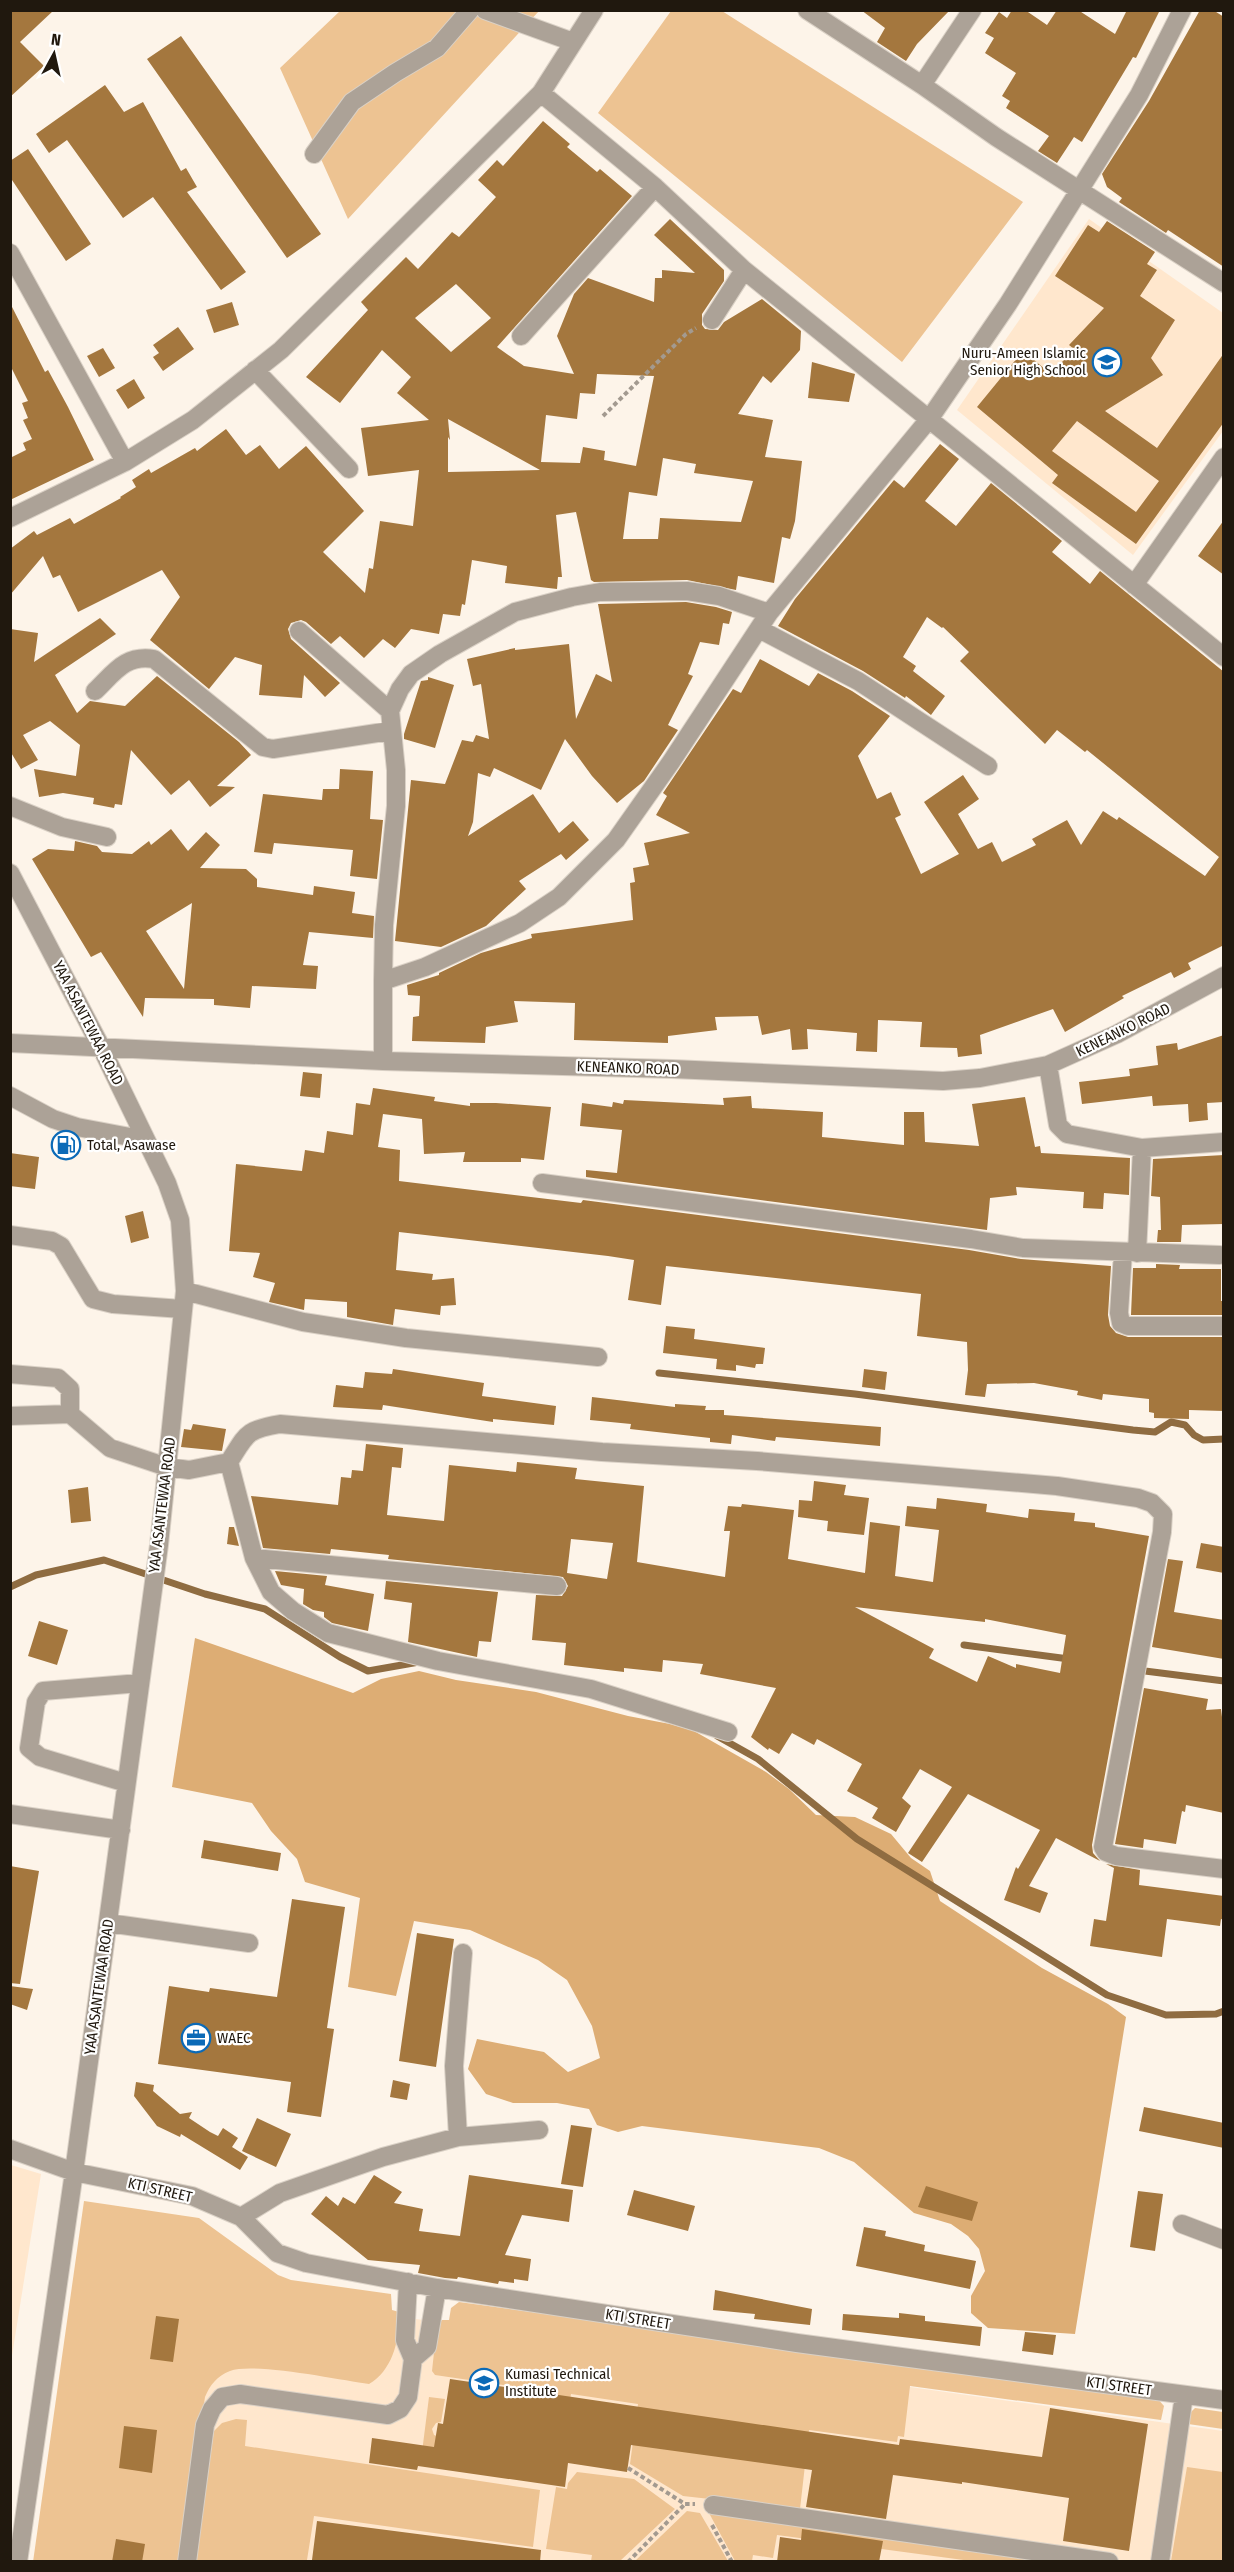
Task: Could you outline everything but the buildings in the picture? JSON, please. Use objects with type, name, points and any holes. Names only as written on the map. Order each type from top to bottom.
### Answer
[{"type":"street","points":[[314,154],[352,102],[437,48],[470,10]]},
{"type":"street","points":[[485,10],[573,42]]},
{"type":"street","points":[[10,518],[124,462],[193,420],[281,350],[541,93],[594,10]]},
{"type":"street","points":[[807,10],[922,85],[996,137],[1224,283]]},
{"type":"street","points":[[922,85],[972,10]]},
{"type":"street","points":[[383,981],[425,967],[520,923],[559,897],[616,840],[769,613],[930,418],[1008,304],[1139,94],[1182,10]]},
{"type":"street","points":[[541,93],[655,187],[744,270],[1224,657]]},
{"type":"street","points":[[521,336],[655,187]]},
{"type":"street","points":[[10,253],[124,462]]},
{"type":"street","points":[[712,320],[744,270]]},
{"type":"street","points":[[255,370],[350,468]]},
{"type":"street","points":[[1134,585],[1224,457]]},
{"type":"street","points":[[383,1061],[384,925],[396,806],[396,770],[390,731],[390,711],[400,689],[411,674],[440,654],[515,612],[600,592],[687,591],[719,596],[769,613]]},
{"type":"street","points":[[759,629],[858,681],[988,766]]},
{"type":"street","points":[[299,632],[390,711]]},
{"type":"street","points":[[95,691],[125,663],[140,656],[154,659],[263,747],[273,749],[390,731]]},
{"type":"street","points":[[10,806],[62,827],[107,837]]},
{"type":"street","name":"YAA ASANTEWAA ROAD","points":[[10,873],[101,1047],[167,1183],[180,1220],[185,1291],[159,1545],[74,2172],[18,2562]]},
{"type":"street","name":"KENEANKO ROAD","points":[[10,1043],[383,1061],[672,1069],[943,1081],[989,1077],[1048,1065],[1117,1035],[1224,976]]},
{"type":"street","points":[[1048,1065],[1058,1125],[1067,1134],[1142,1148],[1224,1143]]},
{"type":"street","points":[[10,1096],[53,1119],[77,1127],[147,1140]]},
{"type":"street","points":[[1142,1148],[1130,1252],[1119,1313],[1121,1323],[1128,1326],[1224,1326]]},
{"type":"street","points":[[542,1183],[971,1239],[1023,1248],[1220,1256]]},
{"type":"street","points":[[10,1235],[52,1241],[61,1246],[93,1299],[113,1304],[182,1310]]},
{"type":"street","points":[[185,1291],[303,1322],[406,1338],[598,1357]]},
{"type":"street","points":[[10,1374],[58,1378],[70,1389],[70,1414]]},
{"type":"street","points":[[10,1416],[70,1414],[110,1449],[167,1467],[189,1470],[229,1462]]},
{"type":"street","points":[[728,1732],[591,1689],[438,1660],[328,1633],[293,1611],[271,1592],[254,1558],[229,1462],[247,1433],[263,1426],[309,1425],[602,1452],[757,1461],[1057,1486],[1138,1498],[1152,1503],[1163,1514],[1162,1532],[1103,1847],[1106,1852],[1116,1856],[1224,1869]]},
{"type":"street","points":[[254,1558],[557,1586]]},
{"type":"street","points":[[126,1784],[40,1757],[29,1748],[36,1702],[43,1691],[140,1683]]},
{"type":"street","points":[[10,1814],[121,1830]]},
{"type":"street","points":[[108,1923],[249,1943]]},
{"type":"street","points":[[458,2137],[454,2066],[463,1953]]},
{"type":"street","points":[[241,2217],[280,2193],[383,2157],[458,2137],[539,2130]]},
{"type":"street","name":"KTI STREET","points":[[10,2149],[74,2172],[192,2196],[241,2217],[277,2253],[306,2263],[437,2288],[797,2343],[1224,2400]]},
{"type":"street","points":[[1182,2224],[1224,2241]]},
{"type":"street","points":[[187,2562],[205,2424],[212,2409],[222,2397],[240,2394],[388,2415],[400,2409],[408,2397],[413,2359],[405,2340],[408,2282]]},
{"type":"street","points":[[413,2359],[427,2347],[437,2288]]},
{"type":"street","points":[[1160,2562],[1184,2395]]},
{"type":"street","points":[[712,2514],[1108,2562]]},
{"type":"path","points":[[603,416],[686,334],[712,320]]},
{"type":"path","points":[[628,2468],[686,2504],[712,2514],[732,2562]]},
{"type":"path","points":[[628,2562],[686,2504]]},
{"type":"shaded area","points":[[340,11],[539,11],[348,219],[280,68]]},
{"type":"shaded area","points":[[671,11],[722,11],[1023,202],[902,362],[598,113]]},
{"type":"shaded area","name":"Nuru-Ameen Islamic Senior High School","points":[[1089,219],[1223,313],[1223,431],[1133,555],[957,410]]},
{"type":"shaded area","points":[[195,1638],[353,1693],[381,1679],[419,1671],[456,1680],[536,1692],[694,1731],[766,1772],[789,1789],[816,1815],[855,1817],[891,1834],[911,1858],[930,1871],[940,1901],[1042,1968],[1108,2004],[1126,2017],[1075,2334],[988,2328],[971,2313],[971,2296],[985,2271],[979,2249],[968,2236],[951,2224],[914,2213],[854,2162],[819,2148],[642,2126],[618,2132],[597,2125],[589,2109],[557,2103],[513,2103],[486,2094],[468,2069],[477,2039],[544,2052],[568,2072],[600,2058],[592,2026],[567,1980],[538,1960],[470,1930],[414,1921],[396,1996],[348,1987],[360,1898],[305,1882],[297,1859],[271,1831],[252,1803],[172,1787]]},
{"type":"shaded area","points":[[10,2165],[41,2174],[11,2362]]},
{"type":"shaded area","points":[[84,2201],[199,2218],[278,2275],[291,2280],[391,2294],[392,2310],[399,2312],[398,2333],[393,2353],[384,2371],[369,2384],[258,2369],[230,2371],[214,2381],[205,2397],[180,2561],[33,2562]]},
{"type":"shaded area","name":"Kumasi Technical Institute","points":[[149,2285],[541,2335],[1223,2431],[1223,2561],[61,2562]]},
{"type":"shaded area","points":[[459,2302],[1157,2398],[1164,2406],[1161,2420],[910,2386],[904,2437],[898,2436],[897,2442],[809,2430],[800,2509],[683,2496],[630,2464],[638,2404],[571,2394],[567,2417],[554,2415],[557,2393],[435,2375],[432,2371],[437,2325],[442,2320],[449,2320],[451,2308]]},
{"type":"shaded area","points":[[429,2397],[445,2399],[441,2422],[436,2423],[432,2429],[434,2435],[439,2437],[436,2462],[421,2460]]},
{"type":"shaded area","points":[[1195,2408],[1223,2412],[1223,2429],[1188,2424],[1191,2412]]},
{"type":"shaded area","points":[[236,2419],[247,2420],[245,2446],[540,2490],[533,2547],[314,2516],[307,2560],[315,2561],[195,2562],[214,2431],[222,2423]]},
{"type":"shaded area","points":[[1187,2467],[1223,2472],[1223,2561],[1171,2561]]},
{"type":"shaded area","points":[[577,2472],[634,2479],[675,2509],[620,2561],[591,2561],[592,2555],[546,2549],[556,2487],[567,2489],[568,2483]]},
{"type":"shaded area","points":[[687,2511],[700,2513],[728,2561],[635,2561]]},
{"type":"shaded area","points":[[709,2513],[840,2526],[1096,2561],[971,2561],[777,2535],[773,2558],[753,2555],[752,2561],[735,2561]]},
{"type":"waterway","points":[[659,1373],[855,1394],[1133,1430],[1155,1432],[1171,1422],[1185,1425],[1194,1435],[1203,1440],[1224,1439]]},
{"type":"waterway","points":[[10,1587],[36,1575],[104,1560],[205,1594],[265,1609],[340,1657],[368,1671],[419,1662]]},
{"type":"waterway","points":[[964,1645],[1069,1659]]},
{"type":"waterway","points":[[1145,1671],[1224,1681]]},
{"type":"waterway","points":[[717,1736],[758,1759],[857,1839],[1107,1995],[1166,2015],[1216,2014],[1224,2011]]},
{"type":"place","name":"Nuru-Ameen Islamic Senior High School","points":[[1107,362]]},
{"type":"place","name":"Total, Asawase","points":[[66,1145]]},
{"type":"place","name":"WAEC","points":[[196,2038]]},
{"type":"place","name":"Kumasi Technical Institute","points":[[484,2383]]}]
